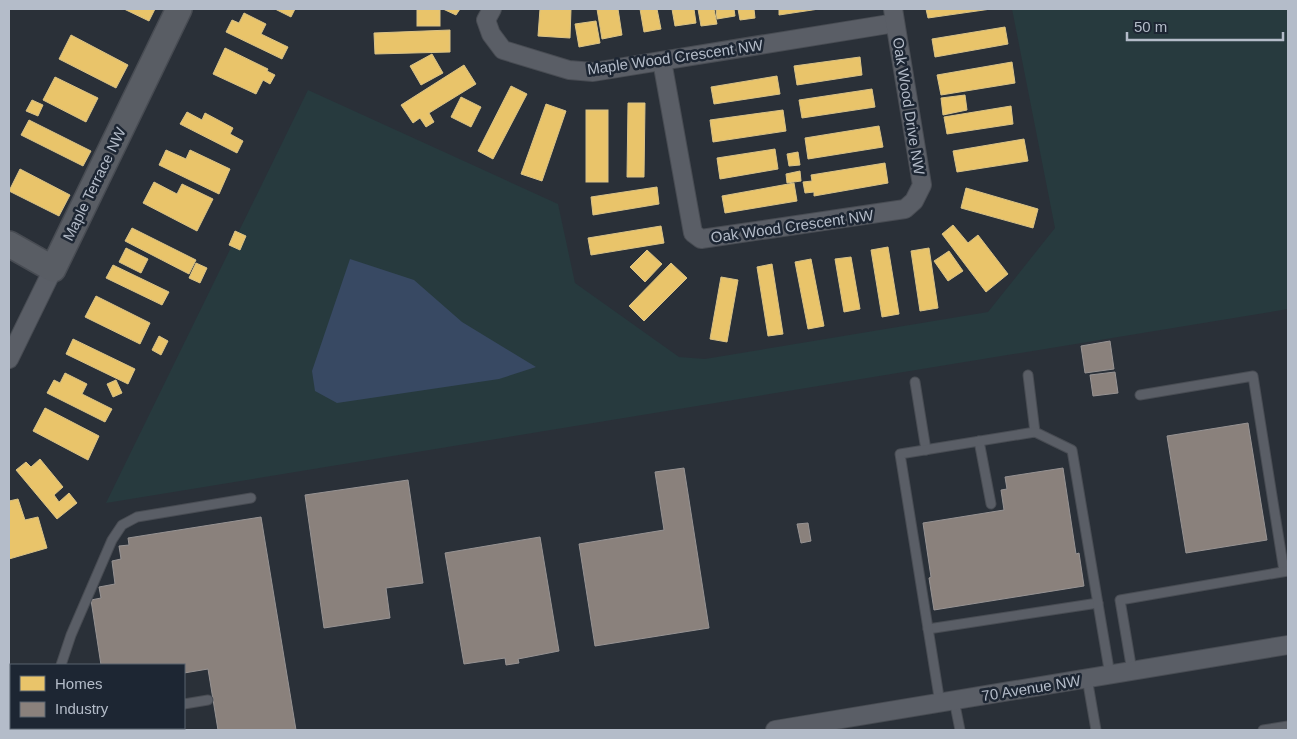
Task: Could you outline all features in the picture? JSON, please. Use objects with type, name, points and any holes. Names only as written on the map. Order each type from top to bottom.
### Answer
[{"type":"street","name":"Maple Terrace NW","points":[[9,360],[179,9]]},
{"type":"street","name":"Maple Wood Crescent NW","points":[[492,9],[486,20],[491,34],[503,50],[569,70],[593,72],[662,61],[894,16]]},
{"type":"street","name":"Oak Wood Drive NW","points":[[894,16],[922,185],[914,201]]},
{"type":"street","name":"Oak Wood Crescent NW","points":[[662,61],[693,232],[701,239],[905,209],[914,201]]},
{"type":"street","points":[[9,244],[52,269]]},
{"type":"street","name":"70 Avenue NW","points":[[780,730],[1086,678],[1288,647]]},
{"type":"lane","points":[[1028,375],[1035,432]]},
{"type":"lane","points":[[1132,671],[1120,600],[1286,571],[1253,376],[1140,395]]},
{"type":"lane","points":[[915,382],[926,450]]},
{"type":"lane","points":[[960,730],[947,702],[928,629],[900,454],[1035,432],[1072,450],[1110,675]]},
{"type":"lane","points":[[980,441],[991,504]]},
{"type":"lane","points":[[61,664],[74,626],[112,540],[122,525],[137,517],[251,498]]},
{"type":"lane","points":[[928,629],[1098,603]]},
{"type":"lane","points":[[1086,678],[1096,730]]},
{"type":"lane","points":[[185,704],[208,700]]},
{"type":"lane","points":[[1263,730],[1288,726]]},
{"type":"green space","points":[[1012,9],[1288,9],[1288,309],[106,503],[308,90],[558,204],[575,283],[679,357],[705,359],[988,312],[1055,228]]},
{"type":"water","points":[[350,259],[414,280],[462,322],[536,367],[499,379],[337,403],[315,391],[312,371]]},
{"type":"building: Homes","points":[[124,9],[155,9],[149,21]]},
{"type":"building: Homes","points":[[275,9],[295,9],[291,17]]},
{"type":"building: Homes","points":[[417,9],[440,9],[440,26],[417,26]]},
{"type":"building: Homes","points":[[443,9],[460,9],[456,15]]},
{"type":"building: Homes","points":[[540,9],[571,9],[570,38],[538,36]]},
{"type":"building: Homes","points":[[597,9],[618,9],[622,35],[602,39]]},
{"type":"building: Homes","points":[[640,9],[657,9],[661,29],[644,32]]},
{"type":"building: Homes","points":[[672,9],[694,9],[696,23],[675,26]]},
{"type":"building: Homes","points":[[698,9],[714,9],[717,24],[701,26]]},
{"type":"building: Homes","points":[[716,9],[734,9],[735,16],[717,19]]},
{"type":"building: Homes","points":[[738,9],[754,9],[755,18],[740,20]]},
{"type":"building: Homes","points":[[779,9],[819,9],[779,15]]},
{"type":"building: Homes","points":[[926,9],[991,9],[928,18]]},
{"type":"building: Homes","points":[[244,13],[266,24],[261,34],[288,47],[282,59],[226,32],[232,20],[239,23]]},
{"type":"building: Homes","points":[[596,21],[600,43],[579,47],[575,24]]},
{"type":"building: Homes","points":[[1005,27],[1008,44],[935,57],[932,39]]},
{"type":"building: Homes","points":[[450,30],[450,52],[375,54],[374,33]]},
{"type":"building: Homes","points":[[71,35],[128,65],[116,88],[59,59]]},
{"type":"building: Homes","points":[[225,48],[268,69],[267,71],[275,75],[270,84],[263,80],[256,94],[213,74]]},
{"type":"building: Homes","points":[[432,54],[443,73],[421,85],[410,66]]},
{"type":"building: Homes","points":[[860,57],[862,75],[797,85],[794,66]]},
{"type":"building: Homes","points":[[1012,62],[1015,83],[941,95],[937,75]]},
{"type":"building: Homes","points":[[464,65],[476,84],[429,113],[434,122],[426,127],[420,118],[413,123],[401,105]]},
{"type":"building: Homes","points":[[777,76],[780,94],[714,104],[711,87]]},
{"type":"building: Homes","points":[[55,77],[98,98],[86,122],[43,100]]},
{"type":"building: Homes","points":[[511,86],[527,94],[493,159],[478,151]]},
{"type":"building: Homes","points":[[872,89],[875,107],[802,118],[799,100]]},
{"type":"building: Homes","points":[[965,95],[967,110],[943,115],[941,98]]},
{"type":"building: Homes","points":[[461,97],[481,107],[471,127],[451,117]]},
{"type":"building: Homes","points":[[32,100],[43,105],[38,116],[26,111]]},
{"type":"building: Homes","points":[[628,103],[645,103],[644,177],[627,177]]},
{"type":"building: Homes","points":[[546,104],[566,111],[542,181],[521,174]]},
{"type":"building: Homes","points":[[1011,106],[1013,124],[947,134],[944,117]]},
{"type":"building: Homes","points":[[586,110],[608,110],[608,182],[586,182]]},
{"type":"building: Homes","points":[[783,110],[786,131],[713,142],[710,120]]},
{"type":"building: Homes","points":[[187,112],[202,120],[205,113],[233,128],[230,134],[243,141],[237,153],[180,124]]},
{"type":"building: Homes","points":[[29,120],[91,151],[83,166],[21,135]]},
{"type":"building: Homes","points":[[879,126],[883,147],[808,159],[805,138]]},
{"type":"building: Homes","points":[[1024,139],[1028,161],[957,172],[953,151]]},
{"type":"building: Homes","points":[[775,149],[778,169],[720,179],[717,158]]},
{"type":"building: Homes","points":[[166,150],[186,159],[190,150],[230,169],[219,194],[159,165]]},
{"type":"building: Homes","points":[[798,152],[800,165],[789,166],[787,154]]},
{"type":"building: Homes","points":[[885,163],[888,183],[814,196],[814,192],[805,193],[803,182],[812,181],[811,175]]},
{"type":"building: Homes","points":[[20,169],[70,195],[59,216],[9,191]]},
{"type":"building: Homes","points":[[800,171],[801,181],[787,183],[786,174]]},
{"type":"building: Homes","points":[[154,182],[177,194],[182,184],[213,199],[197,231],[143,203]]},
{"type":"building: Homes","points":[[794,183],[797,201],[725,213],[722,196]]},
{"type":"building: Homes","points":[[657,187],[659,204],[593,215],[591,197]]},
{"type":"building: Homes","points":[[966,188],[1038,209],[1033,228],[961,208]]},
{"type":"building: Homes","points":[[953,225],[968,243],[978,235],[1008,274],[986,292],[942,234]]},
{"type":"building: Homes","points":[[661,226],[664,243],[591,255],[588,238]]},
{"type":"building: Homes","points":[[132,228],[196,260],[189,274],[125,241]]},
{"type":"building: Homes","points":[[235,231],[246,236],[240,250],[229,245]]},
{"type":"building: Homes","points":[[888,247],[899,314],[882,317],[871,250]]},
{"type":"building: Homes","points":[[126,248],[148,259],[141,273],[119,262]]},
{"type":"building: Homes","points":[[929,248],[938,308],[920,311],[911,251]]},
{"type":"building: Homes","points":[[647,250],[662,264],[645,282],[630,267]]},
{"type":"building: Homes","points":[[949,251],[963,271],[948,281],[934,261]]},
{"type":"building: Homes","points":[[851,257],[860,309],[844,312],[835,259]]},
{"type":"building: Homes","points":[[811,259],[824,326],[808,329],[795,262]]},
{"type":"building: Homes","points":[[196,263],[207,268],[200,283],[189,278]]},
{"type":"building: Homes","points":[[671,263],[687,278],[644,321],[629,306]]},
{"type":"building: Homes","points":[[772,264],[783,334],[768,336],[757,267]]},
{"type":"building: Homes","points":[[113,265],[169,292],[162,305],[106,278]]},
{"type":"building: Homes","points":[[721,277],[738,280],[727,342],[710,339]]},
{"type":"building: Homes","points":[[96,296],[150,323],[140,344],[85,317]]},
{"type":"building: Homes","points":[[159,336],[168,341],[161,355],[152,350]]},
{"type":"building: Homes","points":[[73,339],[135,369],[128,384],[66,354]]},
{"type":"building: Homes","points":[[65,373],[87,384],[82,394],[112,409],[105,422],[47,393],[54,380],[60,383]]},
{"type":"building: Homes","points":[[116,380],[122,393],[113,397],[107,384]]},
{"type":"building: Homes","points":[[45,408],[99,436],[88,460],[33,431]]},
{"type":"building: Homes","points":[[40,459],[63,487],[54,495],[59,502],[69,493],[77,503],[57,519],[16,470],[26,462],[31,467]]},
{"type":"building: Homes","points":[[18,499],[25,520],[38,517],[47,548],[9,559],[9,501]]},
{"type":"building: Industry","points":[[1110,341],[1114,369],[1085,373],[1081,346]]},
{"type":"building: Industry","points":[[1115,372],[1118,393],[1093,396],[1090,375]]},
{"type":"building: Industry","points":[[1248,423],[1267,540],[1186,553],[1167,436]]},
{"type":"building: Industry","points":[[684,468],[709,628],[595,646],[579,544],[664,530],[655,472]]},
{"type":"building: Industry","points":[[1063,468],[1076,554],[1079,553],[1084,586],[934,610],[923,523],[1004,510],[1001,490],[1007,489],[1005,477]]},
{"type":"building: Industry","points":[[408,480],[423,583],[386,588],[390,618],[324,628],[305,495]]},
{"type":"building: Industry","points":[[261,517],[296,730],[218,730],[208,669],[185,673],[185,664],[101,664],[91,600],[101,598],[99,587],[115,584],[112,561],[121,559],[119,546],[129,545],[128,538]]},
{"type":"building: Industry","points":[[808,523],[811,541],[801,543],[797,524]]},
{"type":"building: Industry","points":[[540,537],[559,651],[518,659],[519,663],[506,665],[505,658],[464,664],[445,553]]}]
